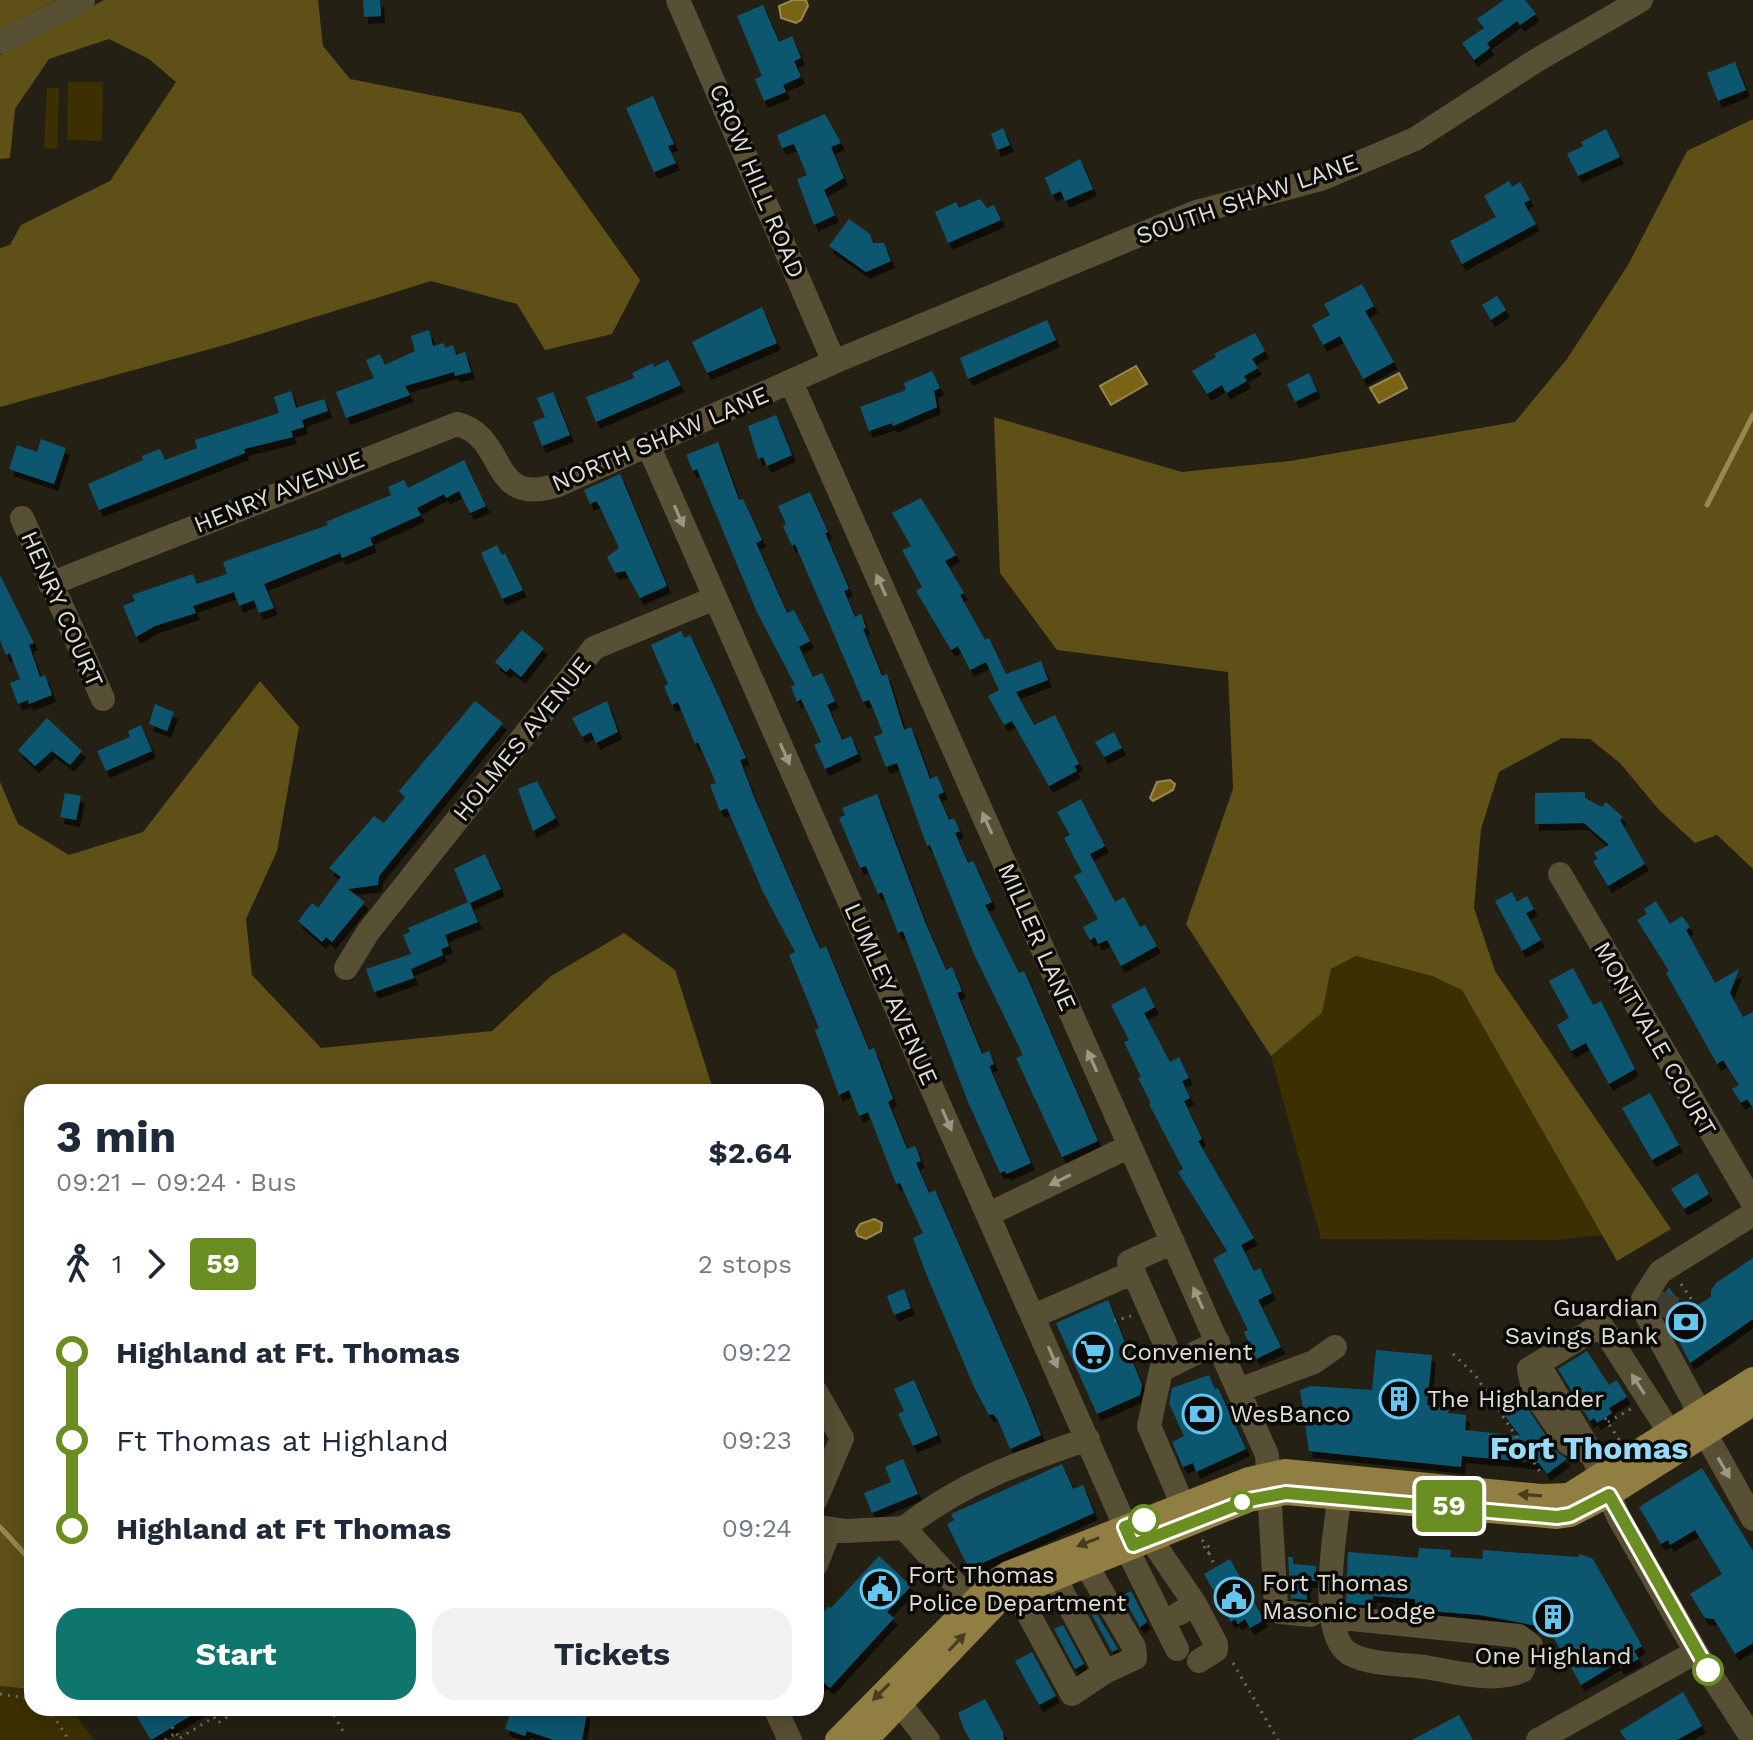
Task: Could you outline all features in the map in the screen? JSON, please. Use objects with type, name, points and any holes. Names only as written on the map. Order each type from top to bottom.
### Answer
[{"type":"main road","points":[[837,1740],[976,1608],[1008,1573],[1191,1521],[1268,1484],[1285,1471],[1341,1486],[1541,1496],[1569,1495],[1606,1486],[1701,1425],[1753,1379]]},
{"type":"main road","points":[[1701,1425],[1753,1404]]},
{"type":"main road","points":[[866,1740],[900,1704],[976,1608],[1085,1563],[1133,1539]]},
{"type":"street","points":[[0,42],[83,0]]},
{"type":"street","name":"CROW HILL ROAD","points":[[678,0],[834,362]]},
{"type":"street","name":"SOUTH SHAW LANE","points":[[834,362],[1196,212],[1321,179],[1415,139],[1537,60],[1641,0]]},
{"type":"street","name":"NORTH SHAW LANE","points":[[495,460],[505,478],[522,489],[539,491],[834,362]]},
{"type":"street","name":"MILLER LANE","points":[[791,382],[1267,1455],[1276,1606],[1288,1615],[1321,1616]]},
{"type":"street","name":"HENRY AVENUE","points":[[50,584],[441,427],[457,424],[483,435],[495,460]]},
{"type":"street","name":"LUMLEY AVENUE","points":[[648,445],[1133,1539]]},
{"type":"street","name":"HENRY COURT","points":[[22,518],[103,699]]},
{"type":"street","name":"HOLMES AVENUE","points":[[346,968],[368,932],[594,648],[715,598]]},
{"type":"street","name":"MONTVALE COURT","points":[[1560,874],[1753,1203]]},
{"type":"street","points":[[989,1214],[1130,1146]]},
{"type":"street","points":[[1753,1214],[1675,1275],[1660,1272],[1643,1299],[1645,1312],[1657,1323],[1694,1402],[1701,1425],[1753,1519]]},
{"type":"street","points":[[1173,1242],[1129,1262],[1174,1364]]},
{"type":"street","points":[[1034,1316],[1134,1272]]},
{"type":"street","points":[[1676,1441],[1601,1325],[1529,1369],[1534,1393],[1568,1443],[1592,1454],[1606,1486],[1696,1652],[1753,1739]]},
{"type":"street","points":[[1191,1521],[1149,1426],[1161,1370],[1218,1342]]},
{"type":"street","points":[[1239,1390],[1314,1362],[1335,1347]]},
{"type":"street","points":[[824,1406],[842,1438],[824,1480]]},
{"type":"street","points":[[824,1528],[904,1528],[943,1498],[1030,1459],[1088,1439]]},
{"type":"street","points":[[1321,1616],[1519,1636],[1531,1645],[1529,1657],[1522,1671],[1484,1676],[1351,1655],[1336,1641],[1321,1616],[1341,1486]]},
{"type":"street","points":[[904,1528],[976,1608]]},
{"type":"street","points":[[1133,1539],[1216,1644],[1216,1650],[1188,1655],[1133,1539]]},
{"type":"street","points":[[1016,1591],[1072,1694],[1105,1672],[1135,1658],[1134,1647],[1085,1563]]},
{"type":"street","points":[[1057,1575],[1062,1592],[1105,1672]]},
{"type":"street","points":[[1538,1740],[1696,1652]]},
{"type":"street","points":[[900,1704],[928,1740]]},
{"type":"street","points":[[779,1716],[790,1740]]},
{"type":"path","points":[[1675,1275],[1696,1306]]},
{"type":"path","points":[[1114,1321],[1131,1316]]},
{"type":"path","points":[[1453,1354],[1475,1375],[1547,1481]]},
{"type":"path","points":[[1622,1444],[1606,1420],[1649,1399]]},
{"type":"path","points":[[1191,1521],[1210,1548],[1214,1564]]},
{"type":"path","points":[[0,1694],[24,1698]]},
{"type":"path","points":[[53,1716],[69,1740]]},
{"type":"path","points":[[172,1727],[180,1739],[214,1717],[218,1723],[228,1716]]},
{"type":"path","points":[[334,1716],[345,1735]]},
{"type":"path","points":[[165,1740],[176,1733]]},
{"type":"shaded area","points":[[0,0],[56,0],[0,29]]},
{"type":"shaded area","points":[[104,0],[318,0],[323,46],[350,79],[521,113],[640,280],[612,334],[545,350],[517,304],[431,281],[228,344],[0,407],[0,248],[10,245],[21,225],[110,181],[176,82],[149,59],[109,39],[49,59],[15,109],[10,158],[0,159],[0,55]]},
{"type":"shaded area","points":[[793,0],[806,0],[808,6],[796,23],[781,18],[779,6]]},
{"type":"shaded area","points":[[68,82],[103,82],[102,141],[67,140]]},
{"type":"shaded area","points":[[47,88],[59,88],[57,149],[44,148]]},
{"type":"shaded area","points":[[1753,119],[1753,869],[1717,835],[1695,843],[1659,810],[1620,763],[1590,739],[1562,738],[1499,772],[1481,829],[1474,908],[1495,971],[1671,1229],[1617,1261],[1462,990],[1432,976],[1356,956],[1331,969],[1322,1013],[1271,1056],[1186,924],[1233,789],[1228,672],[1057,650],[1000,573],[994,417],[1182,472],[1290,461],[1515,422],[1567,359],[1628,265],[1687,151]]},
{"type":"shaded area","points":[[1136,366],[1147,384],[1111,405],[1100,386]]},
{"type":"shaded area","points":[[1399,373],[1407,388],[1379,403],[1370,388]]},
{"type":"shaded area","points":[[260,681],[299,727],[277,851],[246,919],[252,975],[321,1048],[492,1031],[551,976],[624,933],[675,970],[711,1084],[24,1084],[24,1688],[0,1686],[0,782],[18,824],[69,855],[143,832]]},
{"type":"shaded area","points":[[1170,780],[1175,784],[1173,790],[1153,801],[1150,798],[1157,782]]},
{"type":"shaded area","points":[[1356,956],[1432,976],[1462,990],[1603,1235],[1554,1240],[1321,1239],[1271,1056],[1322,1013],[1331,969]]},
{"type":"shaded area","points":[[874,1219],[882,1223],[881,1231],[866,1239],[858,1236],[856,1231],[860,1224]]},
{"type":"shaded area","points":[[0,1686],[24,1687],[24,1716],[77,1716],[94,1740],[0,1740]]},
{"type":"building","points":[[363,0],[380,0],[381,16],[364,17]]},
{"type":"building","points":[[1504,0],[1525,0],[1536,14],[1520,25],[1517,21],[1487,43],[1490,48],[1474,60],[1462,43],[1484,28],[1477,19]]},
{"type":"building","points":[[763,5],[779,42],[792,36],[801,58],[794,61],[801,77],[783,85],[786,92],[764,101],[755,79],[762,76],[737,16]]},
{"type":"building","points":[[1735,62],[1746,90],[1718,101],[1707,73]]},
{"type":"building","points":[[653,96],[674,144],[668,146],[676,163],[654,172],[626,108]]},
{"type":"building","points":[[825,114],[841,143],[831,147],[844,178],[824,190],[835,215],[814,225],[797,179],[807,175],[794,144],[782,148],[777,135]]},
{"type":"building","points":[[1003,128],[1010,145],[997,150],[991,134]]},
{"type":"building","points":[[1606,129],[1620,157],[1578,176],[1567,154],[1583,146],[1581,142]]},
{"type":"building","points":[[1080,159],[1093,189],[1065,201],[1061,191],[1052,195],[1045,178]]},
{"type":"building","points":[[1509,181],[1512,187],[1520,182],[1530,200],[1524,203],[1536,224],[1462,264],[1450,241],[1496,217],[1484,196]]},
{"type":"building","points":[[980,199],[987,208],[994,205],[1001,220],[948,243],[935,212],[956,202],[959,208]]},
{"type":"building","points":[[849,219],[870,234],[873,243],[884,243],[891,261],[866,272],[829,246]]},
{"type":"building","points":[[1362,284],[1374,306],[1365,311],[1394,362],[1363,379],[1340,336],[1323,345],[1312,325],[1330,315],[1324,304]]},
{"type":"building","points":[[1497,296],[1506,310],[1491,320],[1482,305]]},
{"type":"building","points":[[762,307],[777,343],[707,373],[692,342]]},
{"type":"building","points":[[1047,320],[1056,340],[968,379],[960,358]]},
{"type":"building","points":[[429,330],[433,346],[444,343],[445,348],[453,345],[456,355],[465,352],[471,372],[455,376],[454,372],[405,386],[410,395],[346,418],[336,392],[374,378],[366,360],[380,354],[385,365],[415,351],[411,336]]},
{"type":"building","points":[[1255,333],[1265,351],[1252,359],[1258,368],[1244,376],[1247,381],[1226,393],[1222,385],[1207,394],[1192,371],[1216,357],[1214,354]]},
{"type":"building","points":[[668,360],[681,385],[596,422],[586,397],[634,378],[632,373],[653,363],[654,367]]},
{"type":"building","points":[[932,371],[940,388],[934,391],[937,407],[893,426],[892,423],[869,431],[860,407],[906,390],[904,383]]},
{"type":"building","points":[[1309,373],[1317,391],[1295,402],[1287,384]]},
{"type":"building","points":[[291,391],[296,408],[324,399],[328,411],[302,420],[304,427],[291,431],[293,437],[244,449],[245,453],[99,510],[88,484],[143,460],[142,456],[160,449],[165,460],[197,448],[195,440],[279,413],[274,397]]},
{"type":"building","points":[[553,392],[570,435],[542,446],[533,422],[545,417],[537,398]]},
{"type":"building","points":[[776,415],[792,455],[767,466],[763,457],[758,459],[748,426]]},
{"type":"building","points":[[41,439],[66,448],[54,484],[9,469],[17,445],[37,452]]},
{"type":"building","points":[[718,442],[739,500],[743,499],[762,540],[756,543],[787,613],[794,610],[810,641],[799,647],[813,677],[822,673],[835,701],[827,705],[842,740],[851,736],[858,754],[825,769],[814,745],[821,742],[801,699],[797,702],[791,687],[795,685],[757,612],[697,469],[693,471],[686,455]]},
{"type":"building","points":[[464,460],[486,506],[470,513],[459,491],[446,498],[444,494],[417,508],[421,515],[370,538],[373,545],[342,558],[340,553],[264,584],[274,608],[259,613],[254,600],[239,606],[234,592],[193,606],[196,613],[155,626],[136,637],[123,606],[135,601],[132,595],[193,574],[197,584],[227,574],[223,562],[328,525],[326,522],[391,495],[388,487],[404,480],[408,488]]},
{"type":"building","points":[[620,474],[667,586],[640,598],[625,571],[615,573],[607,557],[619,548],[600,507],[596,501],[590,504],[584,490]]},
{"type":"building","points":[[810,492],[849,589],[844,591],[855,617],[861,614],[866,628],[863,629],[882,676],[887,674],[904,730],[911,727],[930,779],[937,776],[944,792],[938,795],[949,820],[954,818],[960,831],[955,833],[968,863],[973,861],[992,902],[985,905],[1019,973],[1024,971],[1098,1141],[1062,1157],[1016,1058],[1023,1055],[974,954],[930,845],[927,846],[897,763],[886,767],[874,737],[883,733],[872,706],[869,700],[863,702],[795,544],[792,546],[783,526],[786,524],[778,506]]},
{"type":"building","points":[[921,498],[956,555],[945,561],[964,593],[960,595],[985,640],[989,638],[1006,674],[1041,661],[1048,680],[1016,692],[1034,725],[1055,715],[1079,764],[1074,766],[1077,771],[1049,786],[1012,721],[1004,725],[988,696],[999,690],[986,662],[970,670],[958,646],[951,650],[916,591],[922,587],[902,550],[911,546],[892,513]]},
{"type":"building","points":[[497,545],[502,555],[505,553],[523,590],[502,599],[481,553]]},
{"type":"building","points":[[0,575],[34,643],[29,645],[40,677],[45,675],[52,695],[29,704],[28,700],[18,704],[10,683],[20,679],[10,653],[6,655],[0,640]]},
{"type":"building","points":[[522,630],[544,648],[521,677],[510,668],[506,672],[495,662]]},
{"type":"building","points":[[681,631],[684,638],[690,635],[719,697],[746,758],[740,760],[754,797],[820,949],[826,946],[869,1050],[874,1048],[893,1099],[888,1102],[907,1149],[915,1146],[921,1161],[916,1163],[929,1193],[935,1190],[1028,1402],[1041,1435],[1010,1449],[998,1420],[993,1414],[989,1415],[974,1387],[925,1271],[913,1238],[923,1233],[900,1183],[896,1184],[868,1112],[859,1116],[849,1090],[839,1095],[815,1030],[819,1028],[789,955],[795,952],[763,892],[727,808],[720,811],[710,785],[716,783],[698,742],[695,744],[678,702],[672,705],[664,686],[668,684],[651,645]]},
{"type":"building","points":[[475,701],[503,723],[379,876],[378,885],[348,889],[365,902],[332,942],[326,937],[322,942],[298,921],[312,903],[318,908],[341,877],[329,868],[374,816],[384,823],[405,797],[399,791]]},
{"type":"building","points":[[607,701],[618,732],[596,743],[591,732],[582,737],[572,718]]},
{"type":"building","points":[[155,704],[174,712],[167,731],[149,724]]},
{"type":"building","points":[[47,718],[82,751],[70,765],[52,751],[35,766],[18,750]]},
{"type":"building","points":[[141,725],[152,751],[106,771],[97,751],[130,737],[128,731]]},
{"type":"building","points":[[1114,732],[1122,748],[1104,757],[1095,742]]},
{"type":"building","points":[[537,781],[556,818],[533,831],[518,789]]},
{"type":"building","points":[[1585,792],[1585,798],[1602,807],[1606,802],[1623,817],[1620,820],[1645,864],[1608,886],[1593,861],[1598,859],[1594,853],[1609,845],[1584,823],[1535,824],[1535,793]]},
{"type":"building","points":[[65,793],[81,796],[76,820],[60,817]]},
{"type":"building","points":[[877,794],[925,922],[946,970],[952,967],[962,991],[957,993],[982,1054],[989,1051],[994,1064],[989,1066],[1031,1163],[1006,1174],[1005,1171],[1000,1173],[968,1102],[903,931],[898,933],[882,892],[878,894],[866,866],[860,868],[839,818],[845,815],[842,808]]},
{"type":"building","points":[[1081,799],[1105,846],[1090,854],[1115,902],[1124,897],[1140,927],[1145,925],[1157,946],[1121,966],[1107,940],[1098,944],[1095,937],[1090,940],[1083,927],[1098,919],[1074,876],[1082,872],[1064,838],[1070,835],[1057,812]]},
{"type":"building","points":[[485,854],[501,889],[470,903],[478,922],[445,935],[449,946],[441,949],[443,955],[411,969],[414,978],[374,992],[366,969],[411,954],[403,935],[410,932],[408,928],[468,902],[454,869]]},
{"type":"building","points":[[1512,892],[1517,902],[1527,896],[1534,909],[1526,913],[1541,940],[1522,951],[1495,901]]},
{"type":"building","points":[[1656,901],[1670,924],[1682,916],[1690,927],[1686,930],[1715,983],[1739,969],[1730,993],[1743,1017],[1753,1012],[1753,1108],[1747,1099],[1741,1103],[1732,1089],[1739,1085],[1723,1060],[1717,1064],[1666,973],[1669,971],[1637,920],[1647,914],[1644,909]]},
{"type":"building","points":[[1573,968],[1593,1005],[1601,1001],[1635,1069],[1609,1084],[1586,1043],[1571,1051],[1557,1025],[1569,1018],[1549,981]]},
{"type":"building","points":[[1145,987],[1155,1007],[1144,1013],[1170,1062],[1179,1057],[1189,1078],[1182,1081],[1190,1098],[1184,1101],[1202,1139],[1198,1141],[1254,1238],[1241,1245],[1254,1271],[1260,1268],[1272,1293],[1258,1300],[1281,1347],[1256,1359],[1244,1332],[1248,1330],[1213,1259],[1227,1251],[1178,1172],[1183,1169],[1149,1104],[1138,1078],[1141,1077],[1124,1042],[1129,1040],[1111,1005]]},
{"type":"building","points":[[1650,1093],[1679,1145],[1652,1160],[1622,1108]]},
{"type":"building","points":[[1697,1173],[1709,1194],[1684,1209],[1671,1189]]},
{"type":"building","points":[[1753,1258],[1753,1319],[1690,1363],[1659,1302],[1669,1287],[1686,1312],[1711,1297],[1716,1283]]},
{"type":"building","points":[[904,1289],[911,1308],[894,1315],[887,1296]]},
{"type":"building","points":[[1108,1300],[1142,1385],[1140,1395],[1097,1414],[1056,1323]]},
{"type":"building","points":[[1376,1350],[1432,1355],[1427,1405],[1449,1408],[1448,1413],[1466,1415],[1465,1430],[1520,1436],[1496,1404],[1513,1391],[1519,1395],[1556,1451],[1567,1459],[1547,1474],[1539,1463],[1462,1456],[1461,1467],[1309,1451],[1300,1390],[1311,1386],[1372,1390]]},
{"type":"building","points":[[1587,1351],[1609,1385],[1617,1380],[1627,1397],[1609,1408],[1612,1413],[1597,1423],[1594,1418],[1590,1421],[1558,1369]]},
{"type":"building","name":"WesBanco","points":[[1209,1375],[1246,1449],[1196,1472],[1193,1463],[1183,1467],[1172,1442],[1184,1436],[1169,1403],[1172,1388]]},
{"type":"building","points":[[914,1380],[938,1435],[913,1446],[898,1414],[904,1411],[894,1389]]},
{"type":"building","points":[[903,1459],[918,1494],[872,1513],[864,1493],[891,1482],[885,1467]]},
{"type":"building","points":[[1062,1464],[1073,1489],[1083,1485],[1094,1513],[969,1569],[947,1524],[954,1520],[951,1514]]},
{"type":"building","points":[[1702,1468],[1753,1551],[1753,1643],[1735,1654],[1714,1619],[1705,1618],[1690,1594],[1722,1574],[1695,1530],[1670,1545],[1668,1540],[1661,1544],[1639,1507]]},
{"type":"building","name":"One Highland","points":[[1419,1548],[1451,1550],[1450,1557],[1482,1559],[1483,1550],[1578,1557],[1580,1554],[1593,1559],[1642,1646],[1634,1651],[1639,1659],[1621,1668],[1617,1663],[1581,1685],[1548,1628],[1480,1615],[1415,1610],[1415,1599],[1373,1596],[1372,1606],[1346,1603],[1348,1552],[1418,1558]]},
{"type":"building","points":[[879,1556],[911,1586],[887,1612],[894,1618],[830,1688],[824,1683],[824,1611],[829,1606],[831,1608]]},
{"type":"building","points":[[1288,1557],[1293,1557],[1293,1564],[1316,1566],[1316,1581],[1306,1581],[1307,1600],[1291,1598]]},
{"type":"building","name":"Fort Thomas Masonic Lodge","points":[[1230,1559],[1264,1620],[1250,1628],[1245,1619],[1238,1624],[1235,1619],[1231,1622],[1204,1574]]},
{"type":"building","points":[[1131,1591],[1147,1622],[1140,1627],[1122,1596]]},
{"type":"building","points":[[1095,1611],[1118,1649],[1112,1652],[1091,1613]]},
{"type":"building","points":[[1063,1625],[1084,1664],[1075,1669],[1054,1629]]},
{"type":"building","points":[[1032,1652],[1056,1696],[1039,1705],[1015,1661]]},
{"type":"building","points":[[1683,1692],[1702,1726],[1677,1740],[1626,1740],[1620,1731]]},
{"type":"building","points":[[985,1699],[1003,1732],[1004,1740],[970,1740],[964,1729],[958,1713]]},
{"type":"building","points":[[1459,1715],[1473,1740],[1412,1740]]},
{"type":"building","points":[[137,1716],[190,1716],[151,1740]]},
{"type":"building","points":[[509,1716],[586,1716],[582,1740],[554,1740],[527,1731],[525,1736],[505,1729]]},
{"type":"waterway","points":[[1707,505],[1753,415]]},
{"type":"waterway","points":[[0,1527],[24,1553]]},
{"type":"tunnel","points":[[1660,1316],[1670,1289]]},
{"type":"bus line","name":"59","points":[[1144,1520],[1125,1527],[1133,1545],[1228,1507],[1267,1495],[1286,1493],[1557,1517],[1570,1515],[1609,1495],[1651,1575],[1708,1670]]},
{"type":"place","name":"Guardian Savings Bank","points":[[1686,1322]]},
{"type":"place","name":"Convenient","points":[[1093,1352]]},
{"type":"place","name":"The Highlander","points":[[1399,1399]]},
{"type":"place","name":"WesBanco","points":[[1202,1414]]},
{"type":"place","name":"Fort Thomas Police Department","points":[[880,1589]]},
{"type":"place","name":"Fort Thomas Masonic Lodge","points":[[1234,1597]]},
{"type":"place","name":"One Highland","points":[[1553,1617]]},
{"type":"district","name":"Fort Thomas","points":[[1589,1448]]}]
